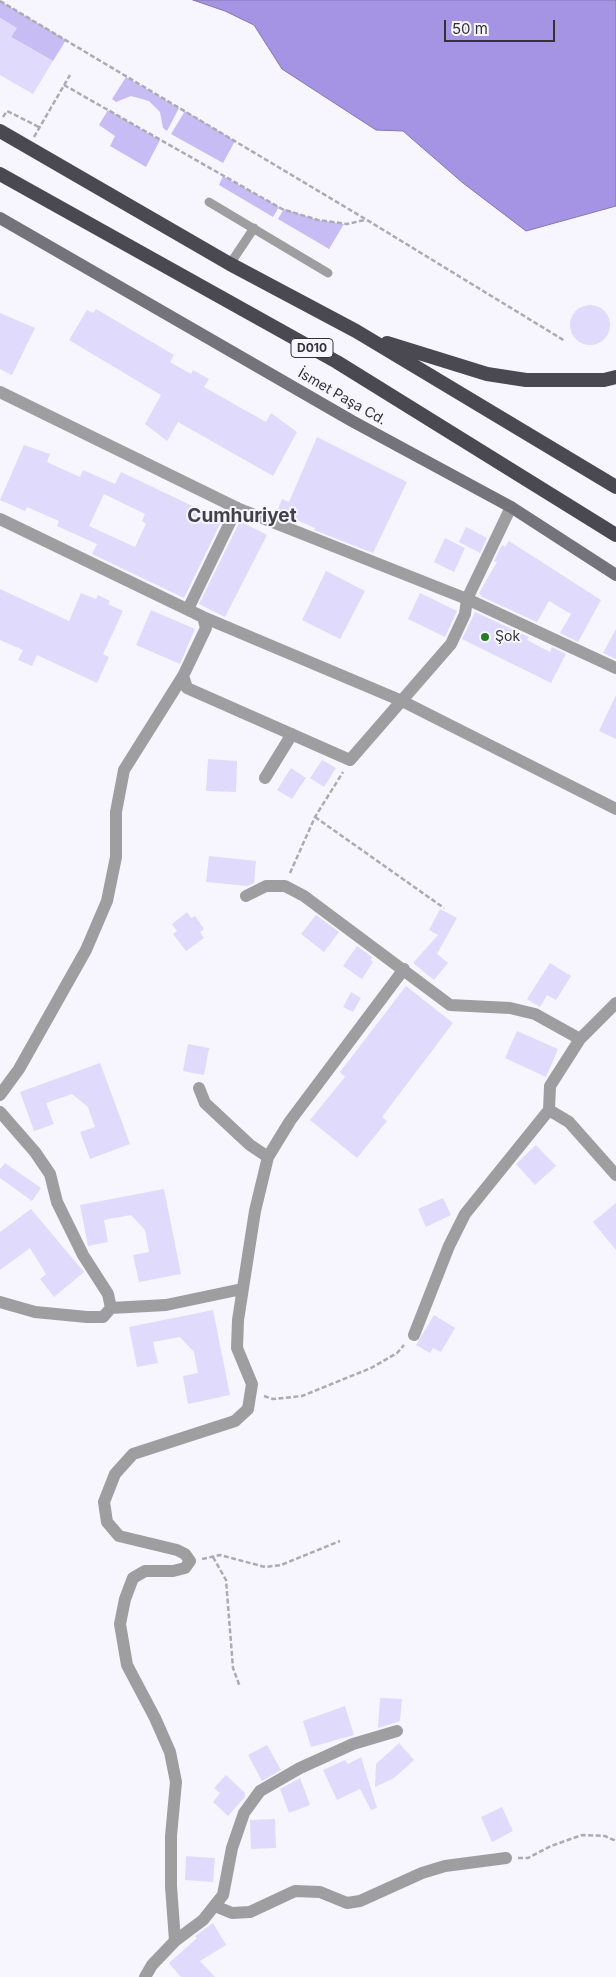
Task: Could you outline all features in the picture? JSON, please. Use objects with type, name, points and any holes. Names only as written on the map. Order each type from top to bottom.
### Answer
[{"type":"highway","name":"D010","points":[[0,131],[230,264],[356,331],[616,487]]},
{"type":"highway","name":"D010","points":[[0,174],[336,362],[616,535]]},
{"type":"highway","points":[[356,331],[412,352],[487,374],[526,380],[604,380],[616,377]]},
{"type":"main road","name":"İsmet Paşa Cd.","points":[[0,218],[352,421],[511,508],[616,575]]},
{"type":"street","points":[[0,392],[237,508],[467,599],[616,668]]},
{"type":"street","points":[[188,608],[237,508]]},
{"type":"street","points":[[183,676],[187,688],[350,760],[451,644],[465,614],[467,599],[511,508]]},
{"type":"street","points":[[0,519],[188,608],[203,617],[402,702],[616,809]]},
{"type":"street","points":[[0,1095],[19,1069],[86,950],[107,902],[116,857],[116,812],[124,770],[183,676],[206,628],[203,617]]},
{"type":"street","points":[[265,778],[292,734]]},
{"type":"street","points":[[246,896],[266,886],[285,886],[304,896],[450,1005],[510,1008],[535,1014],[580,1039]]},
{"type":"street","points":[[175,1941],[171,1886],[171,1836],[176,1782],[170,1752],[155,1718],[127,1666],[120,1624],[125,1598],[133,1578],[145,1571],[174,1571],[185,1568],[190,1561],[185,1554],[177,1550],[119,1536],[107,1522],[104,1502],[115,1474],[133,1454],[235,1421],[248,1409],[252,1384],[237,1348],[238,1320],[254,1211],[268,1157],[296,1113],[404,969]]},
{"type":"street","points":[[414,1335],[449,1246],[465,1214],[549,1110],[550,1086],[580,1039],[616,1003]]},
{"type":"street","points":[[199,1088],[205,1102],[250,1145],[268,1157]]},
{"type":"street","points":[[549,1110],[569,1122],[616,1175]]},
{"type":"street","points":[[0,1112],[35,1152],[50,1174],[56,1202],[83,1255],[108,1294],[111,1308]]},
{"type":"street","points":[[0,1302],[36,1312],[103,1317],[111,1308],[166,1305],[242,1289]]},
{"type":"street","points":[[145,1977],[152,1964],[175,1941],[203,1920],[223,1895],[232,1848],[244,1813],[260,1791],[300,1768],[353,1744],[397,1731]]},
{"type":"street","points":[[215,1906],[232,1914],[250,1912],[295,1891],[320,1892],[347,1903],[360,1901],[422,1873],[445,1866],[506,1858]]},
{"type":"lane","points":[[210,202],[328,273]]},
{"type":"lane","points":[[230,264],[254,228]]},
{"type":"path","points":[[0,1],[367,220],[564,341]]},
{"type":"path","points":[[7,110],[39,127],[70,75]]},
{"type":"path","points":[[64,85],[282,209],[318,220],[347,224],[367,220]]},
{"type":"path","points":[[285,886],[315,817],[350,760]]},
{"type":"path","points":[[315,817],[444,908]]},
{"type":"path","points":[[250,1391],[273,1399],[302,1396],[371,1368],[397,1353],[414,1335]]},
{"type":"path","points":[[190,1561],[213,1557],[229,1557],[264,1567],[281,1565],[340,1541]]},
{"type":"path","points":[[213,1557],[226,1580],[233,1668],[240,1687]]},
{"type":"path","points":[[506,1858],[528,1858],[551,1846],[582,1834],[605,1836],[616,1841]]},
{"type":"shaded area","points":[[193,0],[616,0],[616,206],[526,231],[463,183],[403,131],[376,130],[282,69],[254,25],[225,11]]},
{"type":"shaded area","points":[[0,1],[66,40],[53,61],[11,37],[16,28],[0,18]]},
{"type":"shaded area","points":[[126,77],[179,108],[167,131],[163,128],[160,112],[149,101],[131,96],[116,102],[112,99]]},
{"type":"shaded area","points":[[108,110],[160,140],[146,167],[110,146],[115,136],[99,125]]},
{"type":"shaded area","points":[[185,111],[235,141],[223,163],[171,134]]},
{"type":"shaded area","points":[[223,176],[279,207],[273,217],[219,185]]},
{"type":"shaded area","points":[[284,209],[318,220],[344,224],[329,249],[278,219]]},
{"type":"building","points":[[0,18],[17,28],[11,37],[53,61],[33,94],[0,75]]},
{"type":"building","points":[[594,305],[601,308],[607,314],[610,325],[609,333],[601,342],[594,345],[586,345],[579,342],[571,333],[570,321],[573,314],[582,306]]},
{"type":"building","points":[[96,309],[174,355],[170,362],[191,374],[193,370],[209,379],[204,387],[266,422],[271,413],[297,432],[273,476],[178,422],[167,441],[145,424],[161,395],[69,340],[87,310],[93,313]]},
{"type":"building","points":[[0,313],[35,328],[12,375],[0,369]]},
{"type":"building","points":[[317,437],[407,482],[373,553],[314,530],[315,528],[277,511],[282,499],[289,502]]},
{"type":"building","points":[[24,445],[50,454],[47,462],[80,477],[83,470],[115,484],[121,472],[222,520],[184,598],[92,554],[97,544],[57,526],[59,521],[27,507],[25,511],[0,500]],"holes":[[[104,494],[145,514],[142,521],[146,524],[135,547],[89,526]]]},
{"type":"building","points":[[240,521],[267,535],[225,617],[199,604]]},
{"type":"building","points":[[466,527],[487,538],[480,553],[459,542]]},
{"type":"building","points":[[445,538],[465,548],[454,572],[434,562]]},
{"type":"building","points":[[509,541],[601,600],[578,642],[560,633],[571,614],[549,601],[537,622],[482,597],[479,593],[497,562],[494,561],[502,545],[505,547]]},
{"type":"building","points":[[326,571],[365,591],[340,639],[302,620]]},
{"type":"building","points":[[0,589],[69,621],[81,593],[96,599],[98,595],[110,601],[108,604],[123,611],[103,654],[109,657],[97,683],[37,655],[32,666],[18,660],[23,650],[0,640]]},
{"type":"building","points":[[420,593],[457,611],[445,637],[408,619]]},
{"type":"building","points":[[151,610],[195,629],[180,664],[136,645]]},
{"type":"building","points":[[475,612],[529,637],[527,640],[550,652],[552,647],[566,654],[551,683],[462,639]]},
{"type":"building","points":[[616,629],[616,659],[603,653]]},
{"type":"building","points":[[616,695],[616,739],[599,731]]},
{"type":"building","points":[[208,759],[237,761],[236,792],[206,791]]},
{"type":"building","points":[[322,760],[336,768],[324,787],[310,778]]},
{"type":"building","points":[[291,768],[306,778],[292,799],[277,790]]},
{"type":"building","points":[[209,856],[256,861],[254,883],[247,886],[206,882]]},
{"type":"building","points":[[440,909],[457,918],[437,954],[448,963],[434,980],[413,963],[438,935],[429,930]]},
{"type":"building","points":[[187,912],[191,918],[195,916],[204,929],[200,932],[204,938],[186,951],[173,934],[177,931],[172,924]]},
{"type":"building","points":[[316,915],[339,932],[324,952],[301,934]]},
{"type":"building","points":[[357,946],[372,957],[371,960],[373,962],[362,979],[343,966]]},
{"type":"building","points":[[550,963],[571,976],[556,1000],[547,995],[540,1007],[527,999]]},
{"type":"building","points":[[406,986],[453,1023],[382,1117],[387,1121],[357,1158],[310,1120],[345,1077],[340,1072]]},
{"type":"building","points":[[351,992],[361,998],[353,1012],[343,1007]]},
{"type":"building","points":[[517,1031],[558,1049],[546,1077],[505,1058]]},
{"type":"building","points":[[188,1044],[209,1048],[204,1075],[183,1071]]},
{"type":"building","points":[[100,1063],[130,1144],[90,1159],[80,1132],[95,1127],[88,1107],[72,1094],[46,1103],[54,1124],[34,1131],[20,1092]]},
{"type":"building","points":[[536,1145],[556,1166],[535,1185],[516,1164]]},
{"type":"building","points":[[5,1163],[41,1188],[32,1201],[0,1178],[0,1169]]},
{"type":"building","points":[[164,1189],[181,1274],[139,1282],[133,1255],[149,1252],[145,1230],[131,1215],[104,1220],[108,1242],[88,1246],[80,1205]]},
{"type":"building","points":[[443,1198],[451,1215],[426,1227],[418,1209]]},
{"type":"building","points":[[616,1203],[616,1250],[593,1222]]},
{"type":"building","points":[[31,1209],[84,1272],[54,1297],[40,1279],[46,1274],[30,1248],[0,1270],[0,1232]]},
{"type":"building","points":[[213,1310],[230,1395],[188,1404],[183,1376],[198,1373],[194,1352],[180,1337],[153,1342],[158,1363],[137,1367],[129,1327]]},
{"type":"building","points":[[434,1315],[455,1328],[441,1352],[433,1348],[430,1353],[416,1345]]},
{"type":"building","points":[[380,1698],[402,1699],[400,1721],[378,1728]]},
{"type":"building","points":[[345,1706],[354,1735],[311,1747],[303,1721]]},
{"type":"building","points":[[399,1743],[414,1760],[394,1778],[375,1787],[376,1764]]},
{"type":"building","points":[[267,1745],[281,1770],[262,1781],[248,1755]]},
{"type":"building","points":[[361,1757],[377,1808],[371,1810],[360,1789],[337,1800],[323,1770],[345,1760],[348,1764]]},
{"type":"building","points":[[226,1775],[245,1793],[245,1797],[228,1816],[213,1802],[220,1793],[214,1788]]},
{"type":"building","points":[[300,1778],[310,1805],[289,1813],[280,1789]]},
{"type":"building","points":[[502,1807],[513,1831],[492,1842],[481,1817]]},
{"type":"building","points":[[275,1819],[276,1848],[251,1849],[250,1820]]},
{"type":"building","points":[[186,1856],[215,1858],[213,1882],[185,1880]]},
{"type":"building","points":[[213,1923],[226,1945],[200,1961],[215,1977],[181,1977],[169,1963],[197,1938],[195,1936]]},
{"type":"place","name":"Şok","points":[[485,637]]},
{"type":"district","name":"Cumhuriyet","points":[[242,516]]}]
